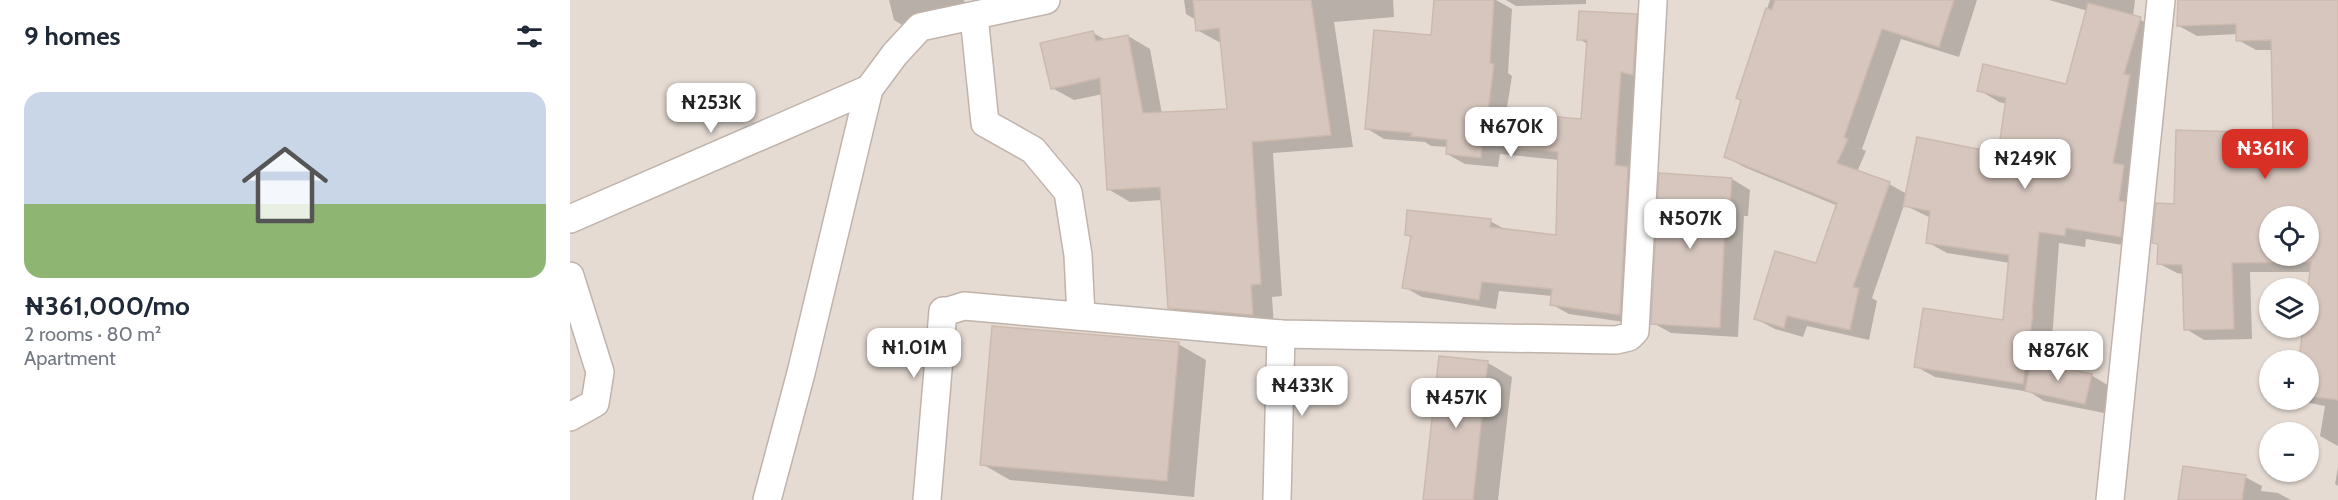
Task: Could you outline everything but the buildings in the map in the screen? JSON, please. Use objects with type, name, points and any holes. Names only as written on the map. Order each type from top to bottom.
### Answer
[{"type":"street","points":[[767,500],[801,373],[869,90],[895,54],[920,27],[1046,0]]},
{"type":"street","points":[[2110,500],[2161,0]]},
{"type":"street","points":[[927,500],[943,311],[964,306],[1281,334],[1617,340],[1629,337],[1635,331],[1653,2]]},
{"type":"street","points":[[974,16],[985,123],[1033,150],[1068,192],[1078,255],[1081,316]]},
{"type":"street","points":[[570,219],[869,90]]},
{"type":"street","points":[[570,276],[600,372],[595,403],[570,417]]},
{"type":"street","points":[[1277,500],[1281,334]]},
{"type":"shaded area","points":[[570,0],[2338,0],[2338,500],[570,500]]}]
